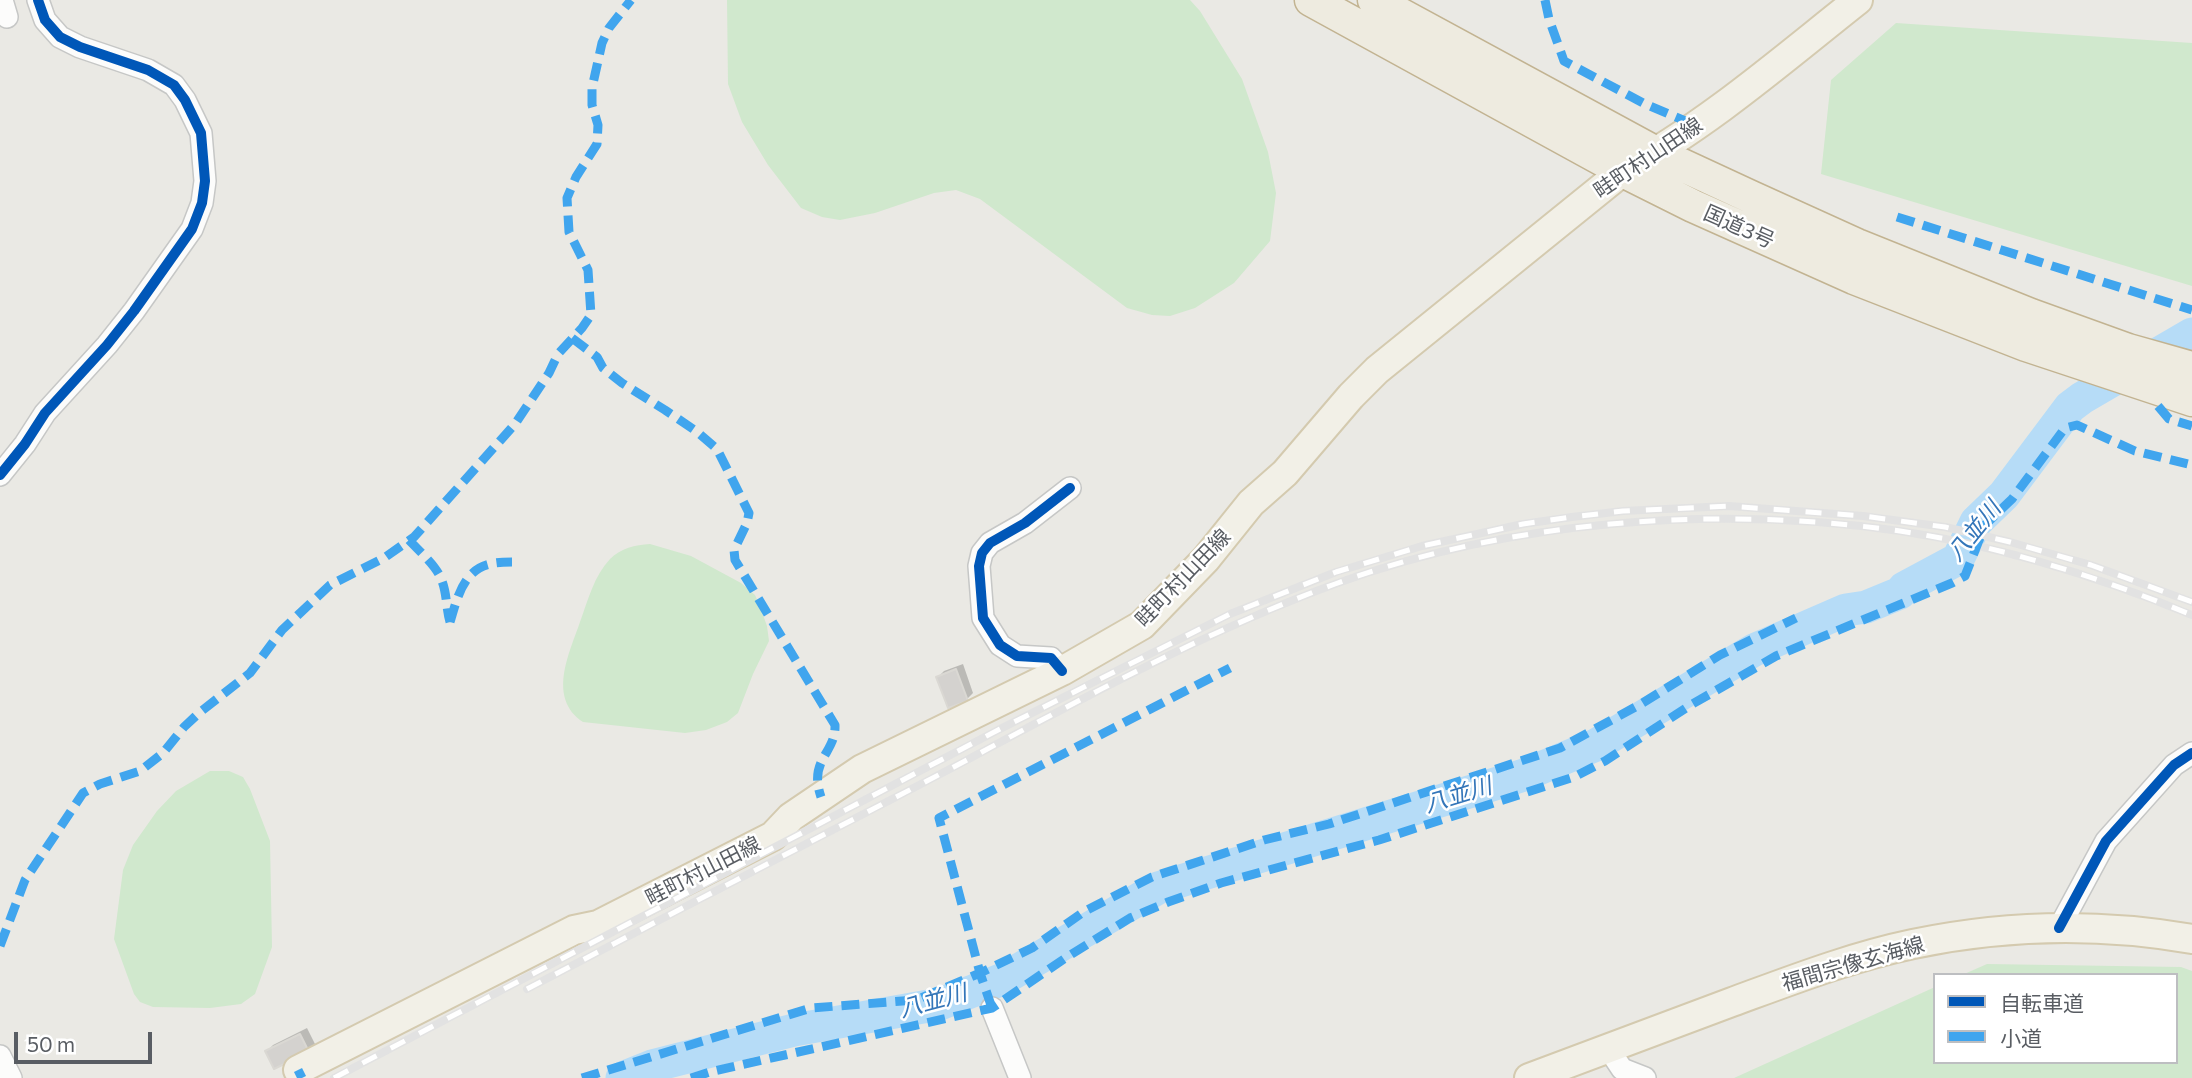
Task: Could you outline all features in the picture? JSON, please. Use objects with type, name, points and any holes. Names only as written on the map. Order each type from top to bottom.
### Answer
[{"type":"highway","name":"国道3号","points":[[1311,0],[1623,171],[1693,206],[1854,278],[2026,345],[2192,400]]},
{"type":"highway","name":"国道3号","points":[[1374,0],[1656,153],[1857,245],[2031,315],[2128,350],[2181,365]]},
{"type":"main road","name":"畦町村山田線","points":[[289,1074],[574,930],[598,925],[761,842],[773,835],[791,817],[862,769],[1062,671],[1142,625],[1206,559],[1251,503],[1285,473],[1377,370],[1623,171],[1697,126],[1858,0]]},
{"type":"main road","name":"福間宗像玄海線","points":[[1529,1078],[1820,969],[1913,944],[1973,934],[2059,928],[2104,928],[2192,939]]},
{"type":"street","points":[[0,475],[45,413],[134,311],[192,229],[202,203],[205,181],[201,133],[185,100],[174,85],[148,70],[80,47],[60,37],[45,20],[38,0]]},
{"type":"street","points":[[1062,671],[1051,659],[1017,656],[1000,645],[984,618],[979,566],[982,553],[990,543],[1025,523],[1070,488]]},
{"type":"street","points":[[2059,928],[2106,841],[2174,765],[2192,753]]},
{"type":"street","points":[[992,1008],[1020,1078]]},
{"type":"street","points":[[1608,1048],[1622,1069],[1645,1078]]},
{"type":"street","points":[[0,1056],[11,1078]]},
{"type":"green space","points":[[727,0],[1190,0],[1200,11],[1242,79],[1268,152],[1276,193],[1270,241],[1234,283],[1195,308],[1170,316],[1152,315],[1127,308],[980,199],[956,190],[934,193],[875,213],[840,220],[822,217],[801,208],[768,165],[742,122],[728,84]]},
{"type":"green space","points":[[1896,23],[2192,43],[2192,286],[1821,174],[1831,80]]},
{"type":"green space","points":[[650,544],[691,556],[741,583],[755,595],[767,626],[769,641],[738,713],[727,722],[706,730],[685,733],[583,722],[572,712],[566,701],[563,688],[567,661],[600,573],[619,552]]},
{"type":"green space","points":[[210,771],[229,771],[243,777],[270,841],[272,947],[255,994],[241,1004],[210,1008],[153,1007],[140,1002],[134,994],[114,939],[123,870],[133,845],[157,811],[176,791]]},
{"type":"green space","points":[[1987,964],[2181,967],[2192,971],[2192,1078],[1734,1078],[1933,988],[1933,1064],[2178,1064],[2178,973],[1967,973]]},
{"type":"building","points":[[956,669],[968,701],[948,708],[936,677]]},
{"type":"building","points":[[300,1034],[309,1052],[274,1069],[265,1051]]},
{"type":"waterway","name":"八並川","points":[[622,1078],[652,1066],[794,1030],[940,1004],[1003,979],[1158,888],[1524,775],[1596,745],[1754,650],[1846,610],[1866,607],[1900,593],[1904,588],[1958,559],[1976,522],[2004,495],[2070,407],[2192,334]]},
{"type":"railway","points":[[334,1078],[1000,729],[1230,614],[1336,572],[1422,546],[1523,524],[1572,517],[1623,511],[1729,506],[1863,516],[1945,527],[2091,565],[2192,602]]},
{"type":"railway","points":[[527,989],[1187,647],[1285,603],[1335,584],[1402,562],[1471,545],[1542,532],[1687,519],[1830,523],[1937,537],[2012,554],[2121,588],[2192,615]]},
{"type":"marked path","points":[[0,946],[25,880],[83,793],[100,784],[140,771],[163,753],[199,713],[250,673],[282,630],[330,585],[384,558],[414,537],[515,424],[549,373],[558,354],[591,315],[588,270],[569,232],[567,198],[576,177],[597,144],[598,125],[592,105],[592,88],[602,43],[609,28],[631,0]]},
{"type":"marked path","points":[[1545,0],[1564,61],[1645,104],[1697,126]]},
{"type":"marked path","points":[[1897,217],[2192,310]]},
{"type":"marked path","points":[[572,338],[597,357],[603,368],[622,383],[696,431],[717,449],[749,513],[734,550],[735,560],[835,725],[834,735],[818,774],[821,797]]},
{"type":"marked path","points":[[2158,406],[2169,419],[2192,426]]},
{"type":"marked path","points":[[691,1078],[992,1008],[1130,918],[1168,902],[1221,883],[1379,840],[1574,777],[1605,761],[1689,706],[1776,656],[1965,576],[1985,525],[2012,499],[2065,428],[2077,425],[2135,451],[2192,465]]},
{"type":"marked path","points":[[409,540],[440,575],[450,622]]},
{"type":"marked path","points":[[450,622],[462,587],[473,572],[490,564],[512,562]]},
{"type":"marked path","points":[[582,1078],[811,1008],[916,1000],[1032,948],[1085,911],[1152,877],[1264,840],[1329,824],[1560,748],[1641,704],[1720,655],[1796,618]]},
{"type":"marked path","points":[[992,1008],[980,973],[939,818],[1230,668]]},
{"type":"marked path","points":[[298,1070],[302,1078]]},
{"type":"cycle path","points":[[0,475],[45,413],[134,311],[192,229],[202,203],[205,181],[201,133],[185,100],[174,85],[148,70],[80,47],[60,37],[45,20],[38,0]]},
{"type":"cycle path","points":[[1062,671],[1051,658],[1017,656],[1000,645],[983,618],[979,566],[982,553],[990,543],[1025,523],[1070,488]]},
{"type":"cycle path","points":[[2059,928],[2106,841],[2174,765],[2192,753]]}]
